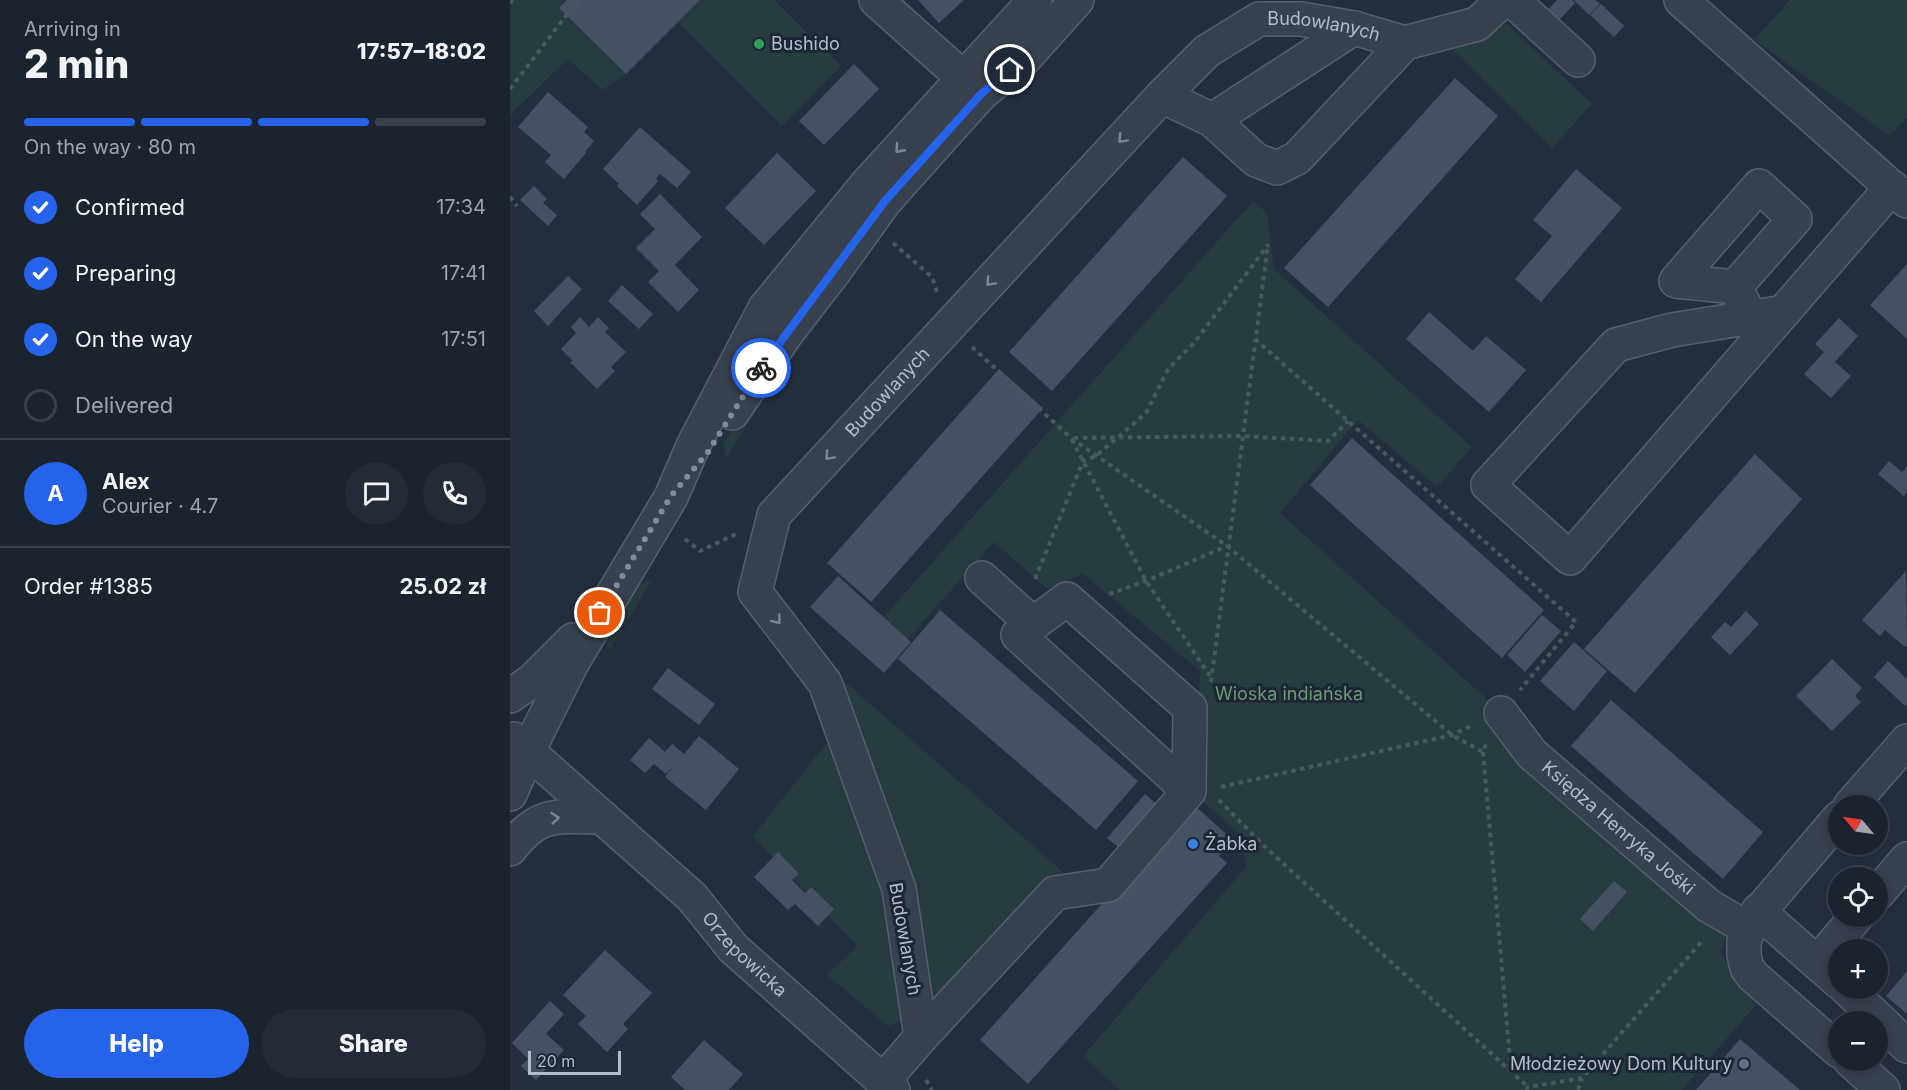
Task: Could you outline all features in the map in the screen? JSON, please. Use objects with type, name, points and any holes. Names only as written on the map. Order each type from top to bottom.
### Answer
[{"type":"street","points":[[876,0],[972,86]]},
{"type":"street","points":[[510,794],[519,744],[563,679],[671,496],[708,452],[760,370],[1035,0]]},
{"type":"street","points":[[972,86],[1025,58],[1077,0]]},
{"type":"street","name":"Budowlanych","points":[[921,1037],[898,889],[825,683],[755,592],[774,515],[1162,96],[1207,51],[1259,19],[1301,19],[1354,28],[1405,43],[1477,24],[1503,0]]},
{"type":"street","points":[[1512,0],[1578,60]]},
{"type":"street","points":[[1681,0],[1899,194],[1784,312],[1570,558],[1488,485],[1616,345],[1672,330],[1784,312]]},
{"type":"street","points":[[1212,120],[1354,28]]},
{"type":"street","points":[[1162,96],[1212,120],[1256,160],[1277,168],[1297,158],[1405,43]]},
{"type":"street","points":[[1736,287],[1751,318]]},
{"type":"street","points":[[982,578],[1033,624]]},
{"type":"street","points":[[1067,600],[1190,708],[1199,790],[1018,635],[1067,600]]},
{"type":"street","points":[[510,696],[533,680],[600,613]]},
{"type":"street","name":"Księdza Henryka Jośki","points":[[1501,713],[1532,754],[1709,906],[1744,918],[1828,972]]},
{"type":"street","points":[[1860,795],[1907,741]]},
{"type":"street","name":"Orzepowicka","points":[[519,744],[692,897],[733,948],[888,1086]]},
{"type":"street","points":[[888,1086],[921,1037],[1055,893],[1108,885],[1199,790]]},
{"type":"street","points":[[510,849],[526,830],[542,820],[558,817],[602,817]]},
{"type":"street","points":[[1828,830],[1744,918],[1744,955],[1747,968],[1753,976],[1828,1041]]},
{"type":"street","points":[[1888,882],[1907,860]]},
{"type":"street","points":[[1858,999],[1907,1046]]},
{"type":"street","points":[[1862,1071],[1884,1090]]},
{"type":"path","points":[[510,89],[578,0]]},
{"type":"path","points":[[510,197],[517,206]]},
{"type":"path","points":[[892,242],[932,277]]},
{"type":"path","points":[[1035,579],[1083,461],[1096,456],[1146,413],[1167,369],[1194,343],[1269,244],[1227,546],[1210,688]]},
{"type":"path","points":[[949,327],[1071,438],[1227,546],[1452,735],[1483,752]]},
{"type":"path","points":[[1255,339],[1576,622],[1501,713],[1483,752],[1512,1072]]},
{"type":"path","points":[[1071,438],[1242,436],[1328,441],[1348,421]]},
{"type":"path","points":[[1071,438],[1146,581],[1211,677]]},
{"type":"path","points":[[685,539],[700,551]]},
{"type":"path","points":[[1108,595],[1227,546]]},
{"type":"path","points":[[1199,790],[1452,735],[1501,713]]},
{"type":"path","points":[[1199,790],[1264,846],[1512,1072],[1527,1089],[1582,1078]]},
{"type":"path","points":[[1578,1090],[1582,1078],[1744,918]]},
{"type":"green space","points":[[510,0],[567,0],[559,8],[626,74],[602,90],[568,59],[510,115]]},
{"type":"green space","name":"Bushido","points":[[700,0],[774,0],[841,66],[782,126],[678,22]]},
{"type":"green space","points":[[1790,0],[1907,0],[1907,118],[1890,136],[1754,40]]},
{"type":"green space","points":[[1507,24],[1592,104],[1552,148],[1451,48]]},
{"type":"green space","name":"Wioska indiańska","points":[[1253,201],[1267,213],[1274,269],[1472,447],[1437,487],[1358,420],[1280,513],[1490,702],[1734,913],[1720,953],[1756,1005],[1682,1090],[1120,1090],[1083,1056],[1246,867],[1244,839],[1194,793],[1200,671],[1083,574],[1047,589],[994,542],[906,641],[881,620]]},
{"type":"green space","points":[[818,305],[827,312],[775,382],[726,458],[723,444],[750,400]]},
{"type":"green space","points":[[652,580],[610,649],[604,640],[637,585]]},
{"type":"green space","points":[[830,669],[1077,884],[922,1030]]},
{"type":"green space","points":[[833,735],[885,883],[907,1018],[888,1026],[827,975],[857,946],[753,836]]},
{"type":"building","points":[[567,0],[700,0],[626,74],[559,8]]},
{"type":"building","points":[[918,0],[964,0],[939,23]]},
{"type":"building","points":[[1557,0],[1572,0],[1575,3],[1553,27],[1542,16]]},
{"type":"building","points":[[1574,0],[1596,0],[1600,4],[1589,15]]},
{"type":"building","points":[[1601,4],[1624,26],[1614,37],[1590,15]]},
{"type":"building","points":[[854,64],[879,89],[824,145],[799,121]]},
{"type":"building","points":[[1455,78],[1498,116],[1328,307],[1284,268]]},
{"type":"building","points":[[548,92],[588,127],[584,132],[594,141],[564,179],[545,162],[551,155],[518,127]]},
{"type":"building","points":[[640,127],[691,172],[677,188],[660,174],[656,179],[658,181],[637,205],[603,169]]},
{"type":"building","points":[[777,153],[816,191],[764,245],[725,208]]},
{"type":"building","points":[[1183,157],[1227,196],[1052,391],[1009,352]]},
{"type":"building","points":[[1576,169],[1622,208],[1541,302],[1515,279],[1552,236],[1533,220]]},
{"type":"building","points":[[534,186],[547,199],[543,203],[557,215],[548,226],[520,200]]},
{"type":"building","points":[[660,194],[702,237],[675,265],[699,290],[678,312],[648,282],[659,271],[636,248],[655,229],[640,214]]},
{"type":"building","points":[[1907,264],[1907,339],[1870,305]]},
{"type":"building","points":[[568,276],[582,289],[548,326],[534,311]]},
{"type":"building","points":[[622,285],[653,314],[639,329],[608,301]]},
{"type":"building","points":[[1429,312],[1473,351],[1486,336],[1526,370],[1489,412],[1406,339]]},
{"type":"building","points":[[580,317],[589,327],[598,317],[609,328],[605,332],[626,352],[611,367],[615,371],[597,389],[570,362],[573,361],[561,349],[576,333],[571,327]]},
{"type":"building","points":[[1839,318],[1858,336],[1835,362],[1851,376],[1831,398],[1804,374],[1824,352],[1815,344]]},
{"type":"building","points":[[999,369],[1043,408],[871,602],[827,563]]},
{"type":"building","points":[[1352,438],[1544,610],[1502,658],[1310,485]]},
{"type":"building","points":[[1755,454],[1802,499],[1635,693],[1584,649]]},
{"type":"building","points":[[1889,461],[1902,472],[1907,466],[1907,492],[1904,496],[1878,474]]},
{"type":"building","points":[[1906,571],[1907,645],[1905,647],[1885,630],[1880,636],[1862,620]]},
{"type":"building","points":[[838,576],[911,642],[884,673],[810,607]]},
{"type":"building","points":[[940,610],[1138,781],[1096,830],[898,659]]},
{"type":"building","points":[[1746,611],[1759,624],[1730,655],[1711,637],[1725,622],[1731,627]]},
{"type":"building","points":[[1542,615],[1561,631],[1525,672],[1507,655]]},
{"type":"building","points":[[1574,642],[1607,671],[1574,711],[1540,681]]},
{"type":"building","points":[[1832,659],[1862,688],[1855,696],[1861,702],[1832,731],[1796,696]]},
{"type":"building","points":[[1888,661],[1907,679],[1907,704],[1905,706],[1874,677]]},
{"type":"building","points":[[668,668],[715,704],[699,725],[652,689]]},
{"type":"building","points":[[1611,700],[1763,832],[1723,879],[1571,746]]},
{"type":"building","points":[[699,736],[739,769],[706,810],[665,777],[674,765],[666,774],[654,764],[645,773],[630,760],[649,738],[665,752],[672,744],[684,754]]},
{"type":"building","points":[[1145,794],[1165,811],[1127,854],[1107,838]]},
{"type":"building","points":[[1192,803],[1234,841],[1219,856],[1227,863],[1028,1084],[980,1040]]},
{"type":"building","points":[[778,852],[799,874],[792,880],[805,893],[811,887],[834,909],[818,926],[795,904],[788,910],[754,877]]},
{"type":"building","points":[[1614,881],[1627,892],[1593,931],[1580,919]]},
{"type":"building","points":[[605,950],[652,993],[623,1024],[628,1029],[607,1052],[578,1024],[586,1016],[563,995]]},
{"type":"building","points":[[1907,971],[1907,1014],[1888,998],[1888,994]]},
{"type":"building","points":[[550,1001],[564,1014],[546,1034],[564,1050],[536,1080],[521,1066],[528,1059],[512,1043]]},
{"type":"building","name":"Młodzieżowy Dom Kultury","points":[[1740,1039],[1800,1090],[1696,1090]]},
{"type":"building","points":[[704,1040],[743,1074],[729,1090],[685,1090],[671,1077]]},
{"type":"way so far","points":[[600,613],[671,496],[708,452],[761,368]]},
{"type":"place","name":"Bushido","points":[[759,44]]},
{"type":"place","name":"Żabka","points":[[1193,844]]},
{"type":"place","name":"Młodzieżowy Dom Kultury","points":[[1744,1064]]},
{"type":"route","points":[[761,368],[885,201],[981,94],[1010,70]]}]
